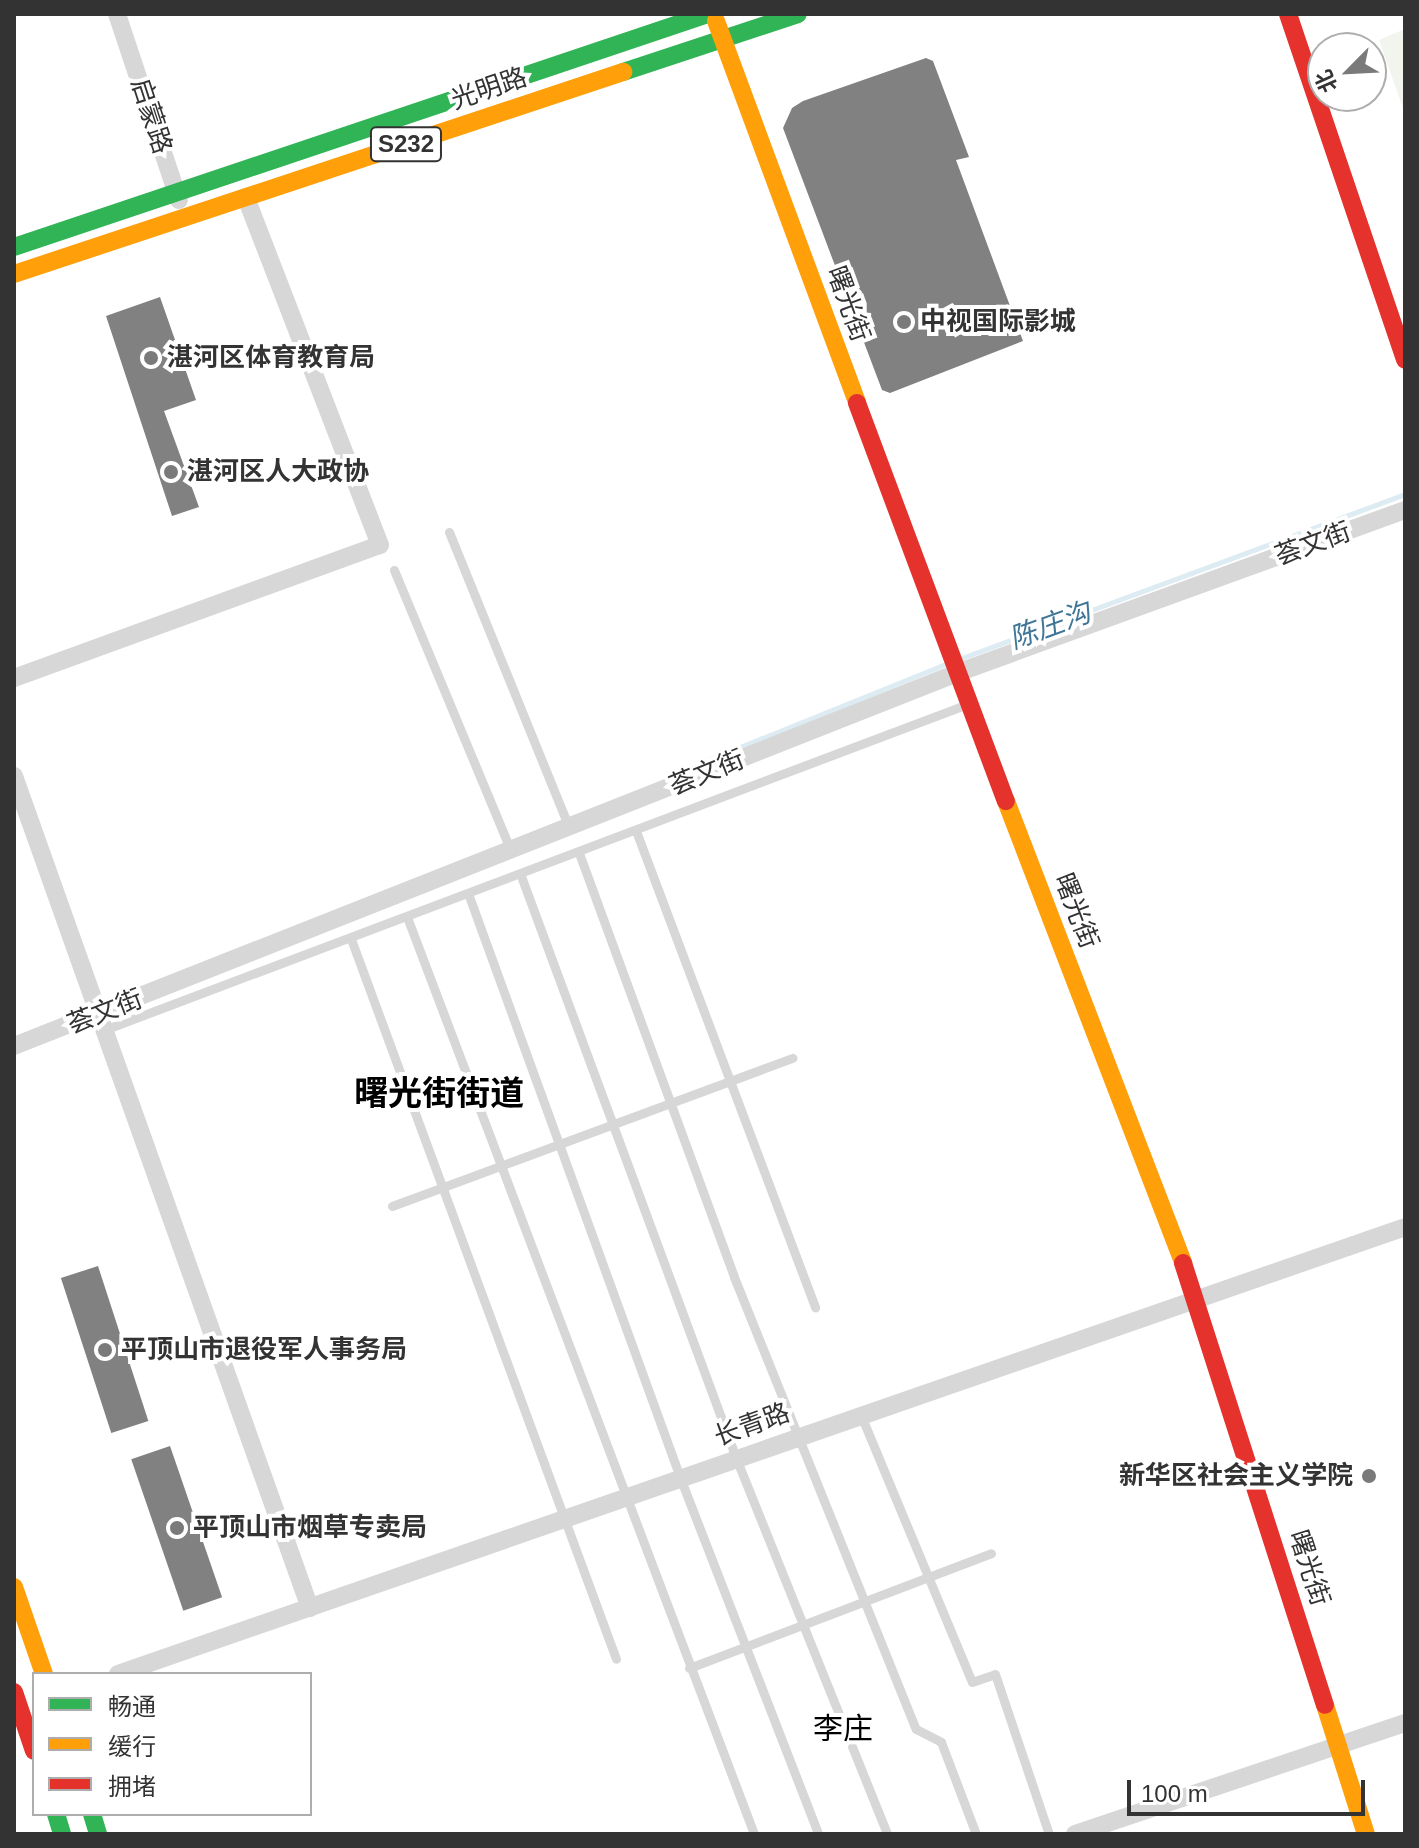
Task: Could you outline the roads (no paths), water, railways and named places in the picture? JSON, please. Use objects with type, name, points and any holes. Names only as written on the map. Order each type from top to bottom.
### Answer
[{"type":"street","name":"启蒙路","points":[[117,14],[185,218]]},
{"type":"street","name":"光明路","points":[[14,247],[710,14]]},
{"type":"street","name":"曙光街","points":[[710,14],[722,38],[953,664],[1197,1299],[1366,1834]]},
{"type":"street","name":"光明路","points":[[14,274],[798,14]]},
{"type":"street","points":[[1288,14],[1405,360]]},
{"type":"street","points":[[14,678],[380,545],[246,197]]},
{"type":"street","name":"荟文街","points":[[14,1046],[101,1023],[953,664],[1405,510]]},
{"type":"street","points":[[14,776],[310,1608]]},
{"type":"street","name":"长青路","points":[[124,1672],[681,1480],[860,1413],[1405,1227]]},
{"type":"street","points":[[14,1587],[43,1672]]},
{"type":"street","points":[[14,1689],[32,1745]]},
{"type":"street","points":[[1075,1834],[1405,1723]]},
{"type":"lane","points":[[449,532],[569,828]]},
{"type":"lane","points":[[394,570],[511,851]]},
{"type":"lane","points":[[101,1023],[469,896],[968,703]]},
{"type":"lane","points":[[636,831],[815,1307]]},
{"type":"lane","points":[[579,853],[798,1435],[916,1729],[941,1742],[976,1834]]},
{"type":"lane","points":[[521,876],[736,1458],[887,1834]]},
{"type":"lane","points":[[469,896],[681,1480],[818,1834]]},
{"type":"lane","points":[[407,917],[623,1500],[754,1834]]},
{"type":"lane","points":[[351,939],[616,1659]]},
{"type":"lane","points":[[392,1206],[793,1058]]},
{"type":"lane","points":[[860,1413],[972,1682],[995,1674],[1049,1834]]},
{"type":"lane","points":[[689,1668],[991,1553]]},
{"type":"waterway","name":"陈庄沟","points":[[959,659],[1405,494]]},
{"type":"waterway","name":"陈庄沟","points":[[698,764],[946,664]]},
{"type":"place","name":"中视国际影城","points":[[904,322]]},
{"type":"place","name":"湛河区体育教育局","points":[[151,358]]},
{"type":"place","name":"湛河区人大政协","points":[[171,472]]},
{"type":"place","name":"平顶山市退役军人事务局","points":[[105,1350]]},
{"type":"place","name":"新华区社会主义学院","points":[[1369,1476]]},
{"type":"place","name":"平顶山市烟草专卖局","points":[[177,1528]]},
{"type":"district","name":"曙光街街道","points":[[439,1094]]},
{"type":"district","name":"李庄","points":[[843,1729]]}]
